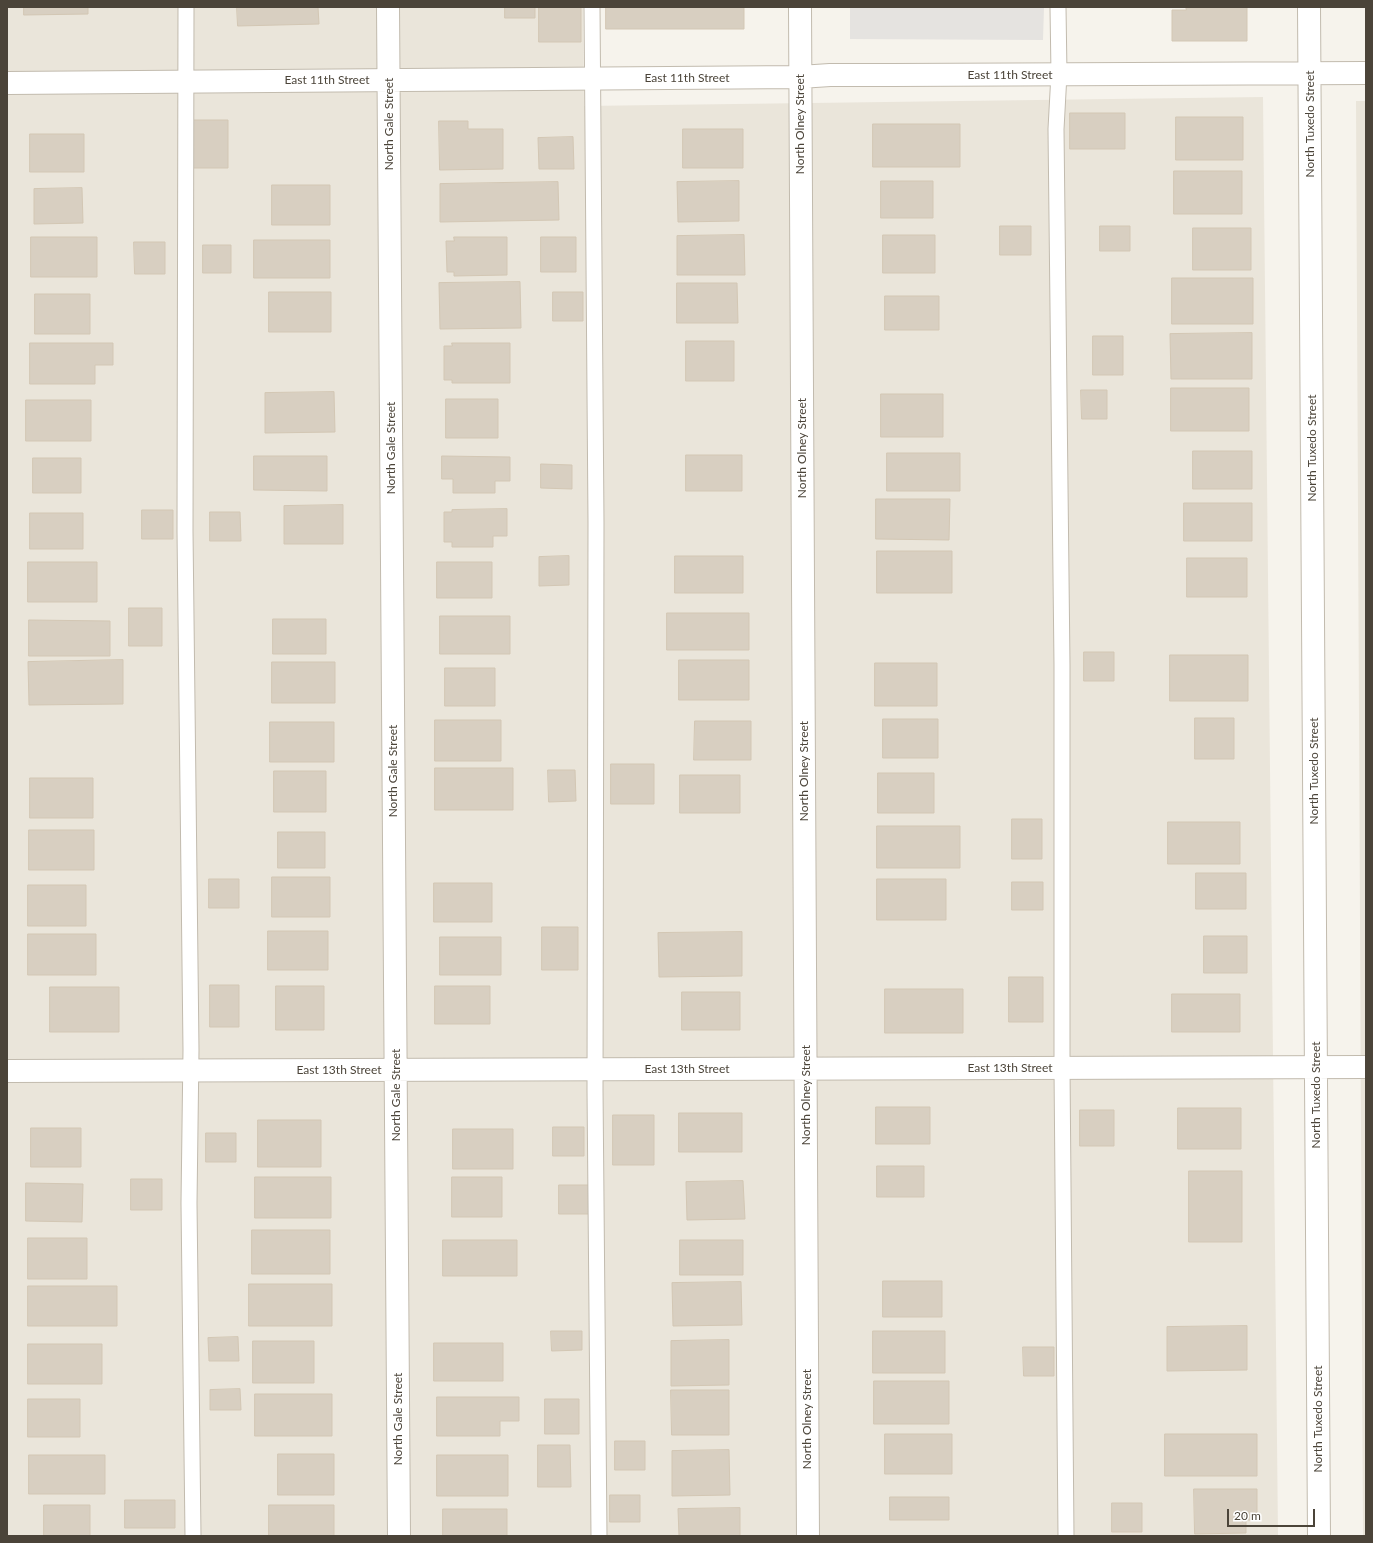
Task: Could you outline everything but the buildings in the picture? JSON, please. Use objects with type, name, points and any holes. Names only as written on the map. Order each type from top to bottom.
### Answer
[{"type":"street","name":"North Gale Street","points":[[388,7],[399,1536]]},
{"type":"street","name":"North Olney Street","points":[[800,7],[808,1536]]},
{"type":"street","name":"North Tuxedo Street","points":[[1309,7],[1319,1536]]},
{"type":"street","name":"East 11th Street","points":[[7,83],[1059,74],[1366,74]]},
{"type":"street","name":"East 13th Street","points":[[7,1071],[1366,1067]]},
{"type":"lane","points":[[186,7],[185,531],[191,1070],[189,1203],[193,1536]]},
{"type":"lane","points":[[592,7],[596,523],[595,1069],[599,1536]]},
{"type":"lane","points":[[1058,7],[1059,74],[1056,129],[1062,665],[1062,1068],[1066,1536]]},
{"type":"shaded area","points":[[7,7],[583,7],[584,106],[1263,97],[1278,1536],[7,1536]]},
{"type":"shaded area","points":[[850,7],[1044,7],[1043,40],[850,39]]},
{"type":"shaded area","points":[[1356,101],[1366,101],[1366,1536],[1363,1536]]}]
